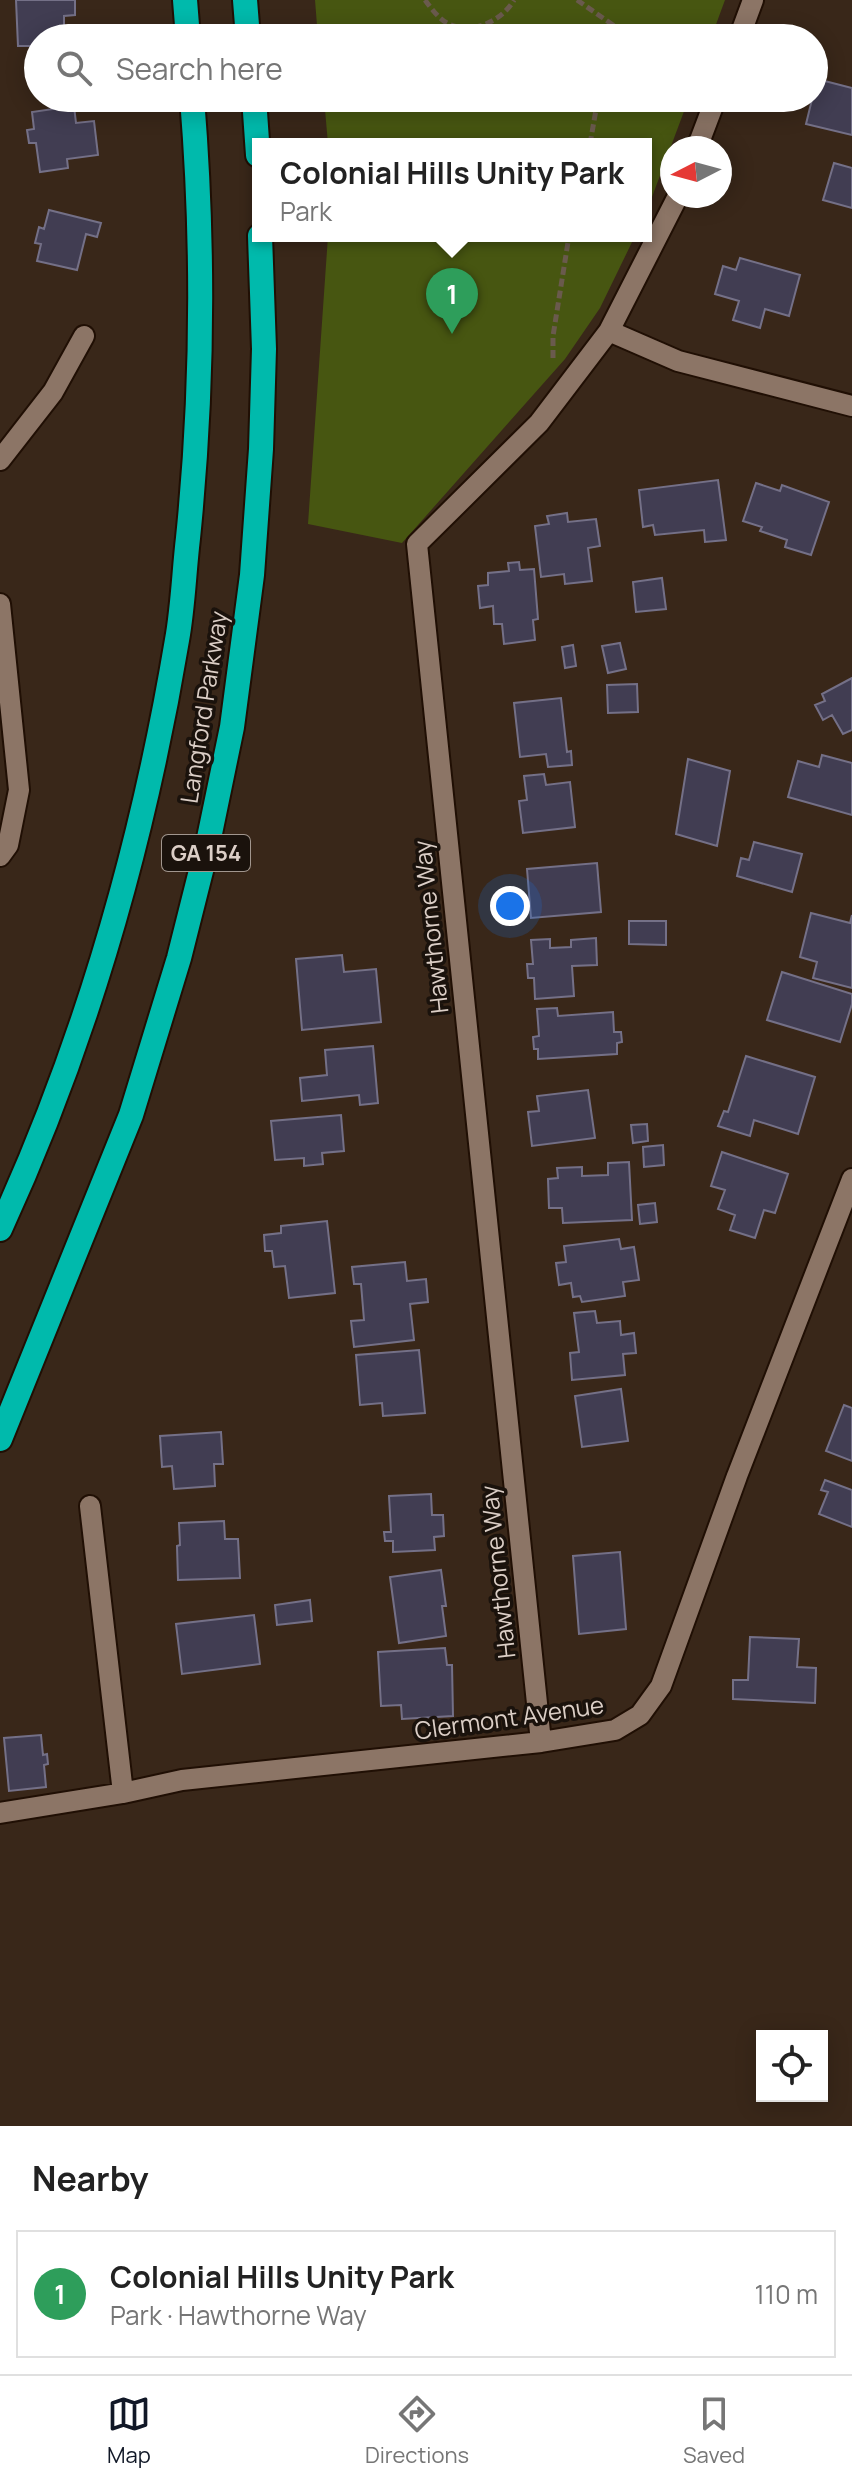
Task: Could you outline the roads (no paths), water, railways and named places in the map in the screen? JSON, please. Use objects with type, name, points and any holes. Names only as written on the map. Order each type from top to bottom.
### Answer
[{"type":"highway","points":[[185,0],[187,24]]},
{"type":"highway","points":[[245,0],[247,24]]},
{"type":"highway","name":"Langford Parkway","points":[[0,1229],[25,1174],[90,1000],[128,874],[178,638],[193,488],[200,364],[199,182],[193,112]]},
{"type":"highway","points":[[255,112],[257,138]]},
{"type":"highway","name":"Langford Parkway","points":[[0,1439],[131,1115],[179,958],[208,843],[232,727],[252,575],[264,349],[260,242]]},
{"type":"street","points":[[744,24],[753,0]]},
{"type":"street","points":[[702,136],[711,112]]},
{"type":"street","name":"Hawthorne Way","points":[[541,1742],[417,544],[539,423],[609,331],[672,208]]},
{"type":"street","points":[[609,331],[678,361],[852,406]]},
{"type":"street","points":[[0,460],[53,392],[84,336]]},
{"type":"street","points":[[0,604],[19,790],[8,845],[0,856]]},
{"type":"street","name":"Clermont Avenue","points":[[0,1813],[182,1780],[541,1742],[615,1730],[640,1715],[661,1686],[742,1461],[852,1179]]},
{"type":"street","points":[[90,1506],[123,1793]]},
{"type":"place","name":"Colonial Hills Unity Park","points":[[452,334]]}]
